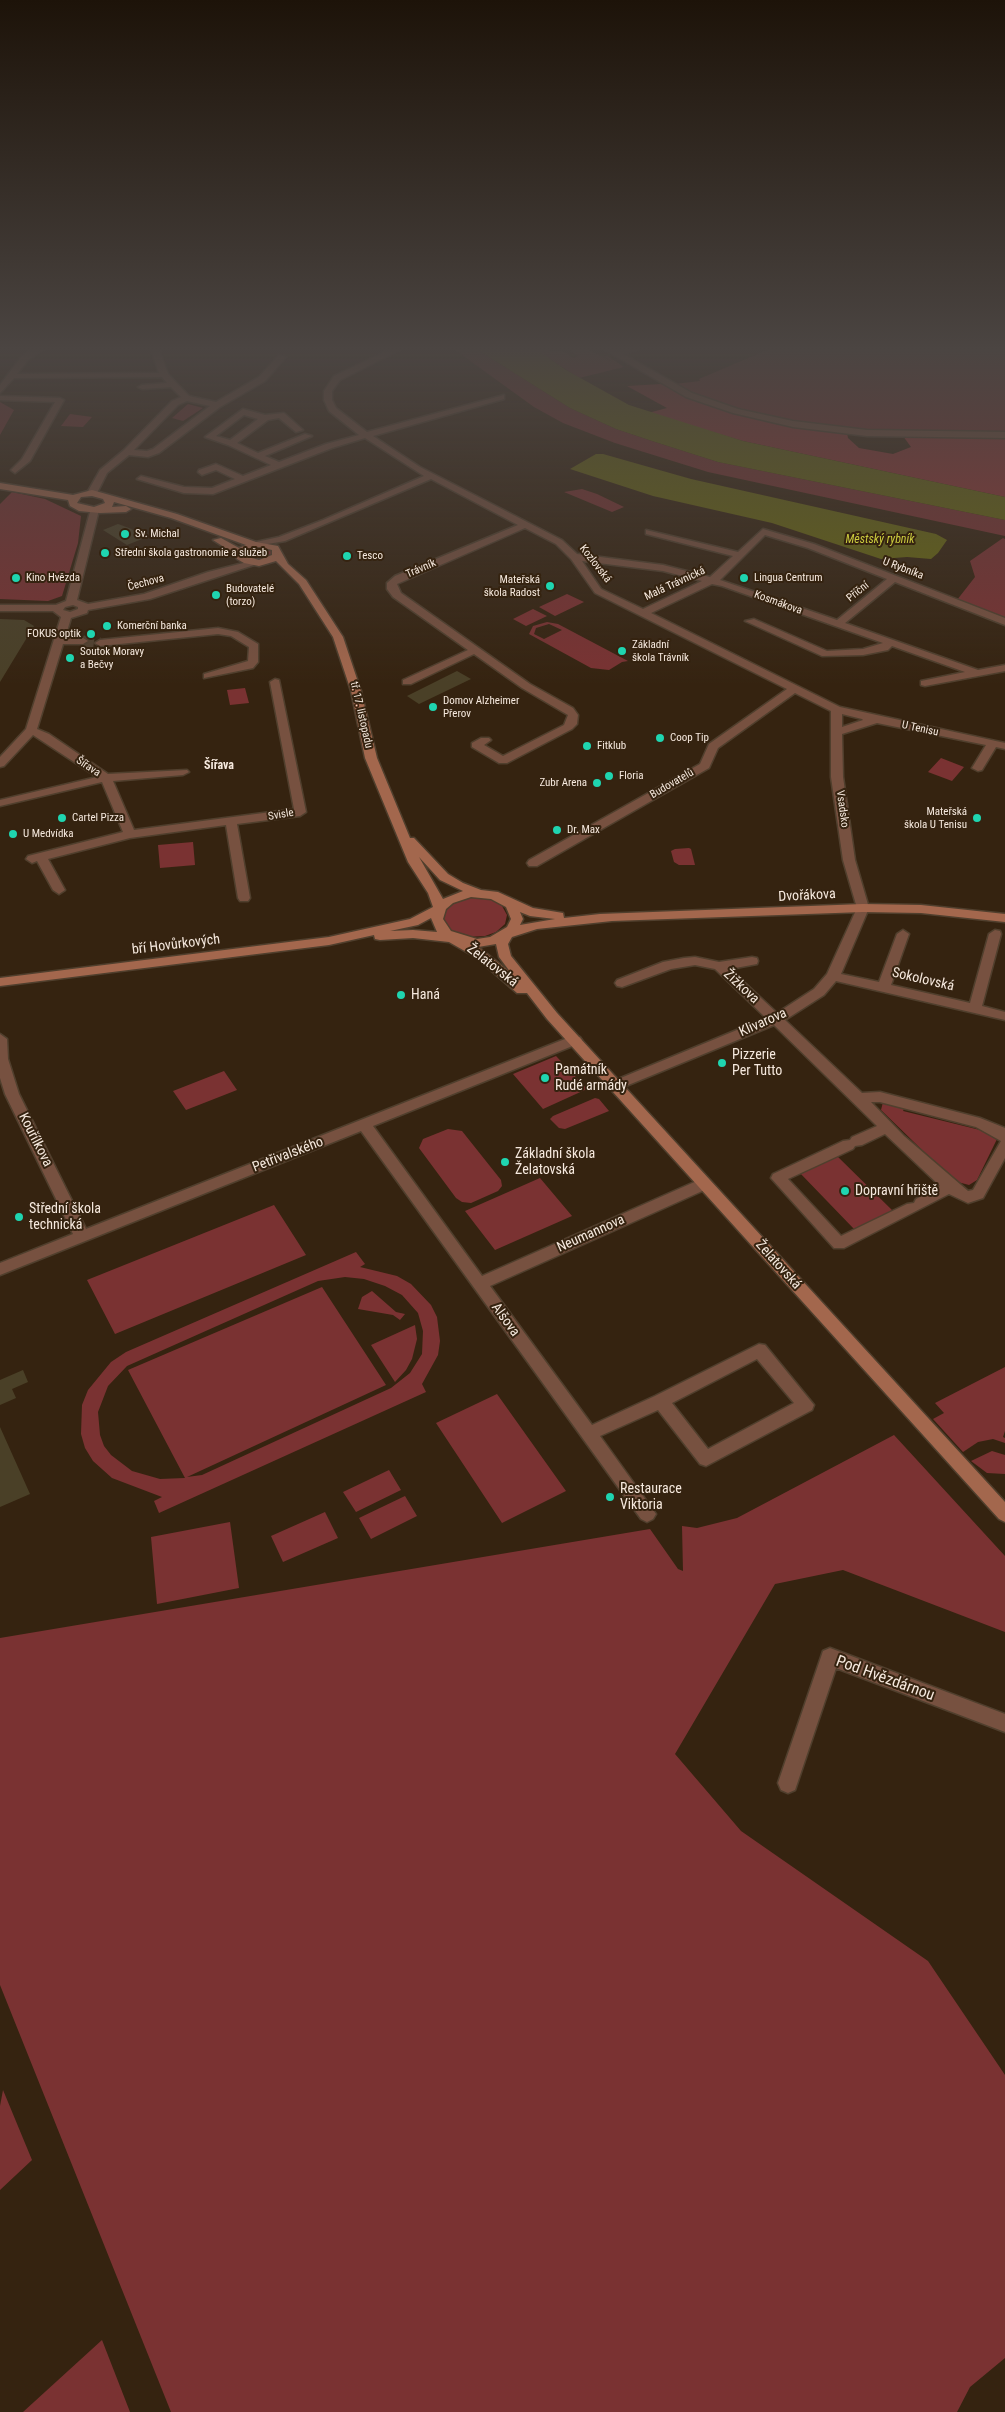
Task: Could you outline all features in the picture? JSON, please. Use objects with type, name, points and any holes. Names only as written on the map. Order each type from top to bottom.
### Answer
[{"type":"main road","points":[[0,486],[74,498],[92,493]]},
{"type":"main road","name":"tř. 17. listopadu","points":[[92,493],[174,516],[257,545],[273,546],[285,566],[303,582],[338,636],[356,691],[372,758],[389,806],[414,862],[434,893],[440,908]]},
{"type":"main road","points":[[74,498],[72,501],[75,506],[97,510],[110,504],[107,497]]},
{"type":"main road","name":"tř. 17. listopadu","points":[[97,510],[122,508],[167,519],[199,531],[239,554],[244,560],[257,563],[300,586],[317,602]]},
{"type":"main road","points":[[239,554],[245,548],[257,545]]},
{"type":"main road","points":[[257,563],[270,560],[278,554]]},
{"type":"main road","name":"tř. 17. listopadu","points":[[401,830],[444,877],[459,886],[478,892]]},
{"type":"main road","points":[[478,892],[494,895],[506,901],[515,909],[517,919],[508,934],[494,940],[477,943],[452,938],[438,924],[437,919],[440,908],[456,896],[478,892]]},
{"type":"main road","name":"Dvořákova","points":[[506,901],[521,909],[538,914],[610,918]]},
{"type":"main road","name":"bří Hovůrkových","points":[[356,937],[414,922],[440,908]]},
{"type":"main road","name":"Dvořákova","points":[[508,934],[537,925],[610,918],[863,908],[930,910],[1005,918]]},
{"type":"main road","name":"bří Hovůrkových","points":[[0,982],[356,937],[413,934],[452,938]]},
{"type":"main road","name":"Želatovská","points":[[508,934],[502,944],[505,957],[552,1016]]},
{"type":"main road","name":"Želatovská","points":[[452,938],[482,955],[552,1016],[1004,1510]]},
{"type":"street","points":[[15,470],[27,460]]},
{"type":"street","points":[[92,493],[103,472],[118,460]]},
{"type":"street","points":[[265,460],[279,466]]},
{"type":"street","points":[[141,479],[201,492],[214,491],[295,460]]},
{"type":"street","name":"Kozlovská","points":[[405,460],[431,476],[558,542],[574,557],[598,591],[641,614],[836,709]]},
{"type":"street","points":[[202,472],[216,467],[243,480]]},
{"type":"street","points":[[257,545],[282,539],[326,522],[431,476]]},
{"type":"street","points":[[71,602],[97,510]]},
{"type":"street","points":[[278,554],[289,542],[326,522]]},
{"type":"street","name":"Trávník","points":[[485,740],[476,745],[503,761],[568,727],[574,719],[569,710],[526,686],[397,595],[392,589],[392,583],[398,578],[525,525]]},
{"type":"street","name":"Malá Trávnická","points":[[649,532],[740,555]]},
{"type":"street","name":"Malá Trávnická","points":[[641,614],[720,576],[763,532]]},
{"type":"street","name":"U Rybníka","points":[[763,532],[806,544],[1005,622]]},
{"type":"street","name":"Čechova","points":[[211,574],[230,563],[239,554]]},
{"type":"street","name":"Kosmákova","points":[[574,557],[663,568],[725,584],[977,673]]},
{"type":"street","name":"Čechova","points":[[67,615],[79,613],[84,608],[146,597],[211,574],[257,563]]},
{"type":"street","name":"Příční","points":[[838,624],[894,578]]},
{"type":"street","points":[[0,608],[58,608],[71,602],[82,604],[84,608]]},
{"type":"street","points":[[0,764],[31,730],[67,615],[60,613],[58,608]]},
{"type":"street","points":[[750,621],[826,654],[863,652],[880,649],[890,643]]},
{"type":"street","points":[[100,643],[218,631],[234,634],[254,646],[253,662],[250,666],[208,676]]},
{"type":"street","points":[[58,641],[83,641]]},
{"type":"street","points":[[407,682],[475,650]]},
{"type":"street","name":"Kosmákova","points":[[925,683],[1005,668]]},
{"type":"street","name":"Svisle","points":[[59,890],[36,858],[130,834],[300,812],[275,682]]},
{"type":"street","name":"Budovatelů","points":[[533,863],[705,766],[713,746],[795,688]]},
{"type":"street","name":"U Tenisu","points":[[836,709],[881,721],[1005,746]]},
{"type":"street","name":"Vsadsko","points":[[836,709],[837,777],[849,860],[863,908]]},
{"type":"street","points":[[836,733],[861,722],[881,721]]},
{"type":"street","name":"Šířava","points":[[31,730],[44,736],[106,778],[183,772]]},
{"type":"street","points":[[978,768],[992,744]]},
{"type":"street","points":[[0,803],[106,778],[130,834]]},
{"type":"street","points":[[231,822],[244,898]]},
{"type":"street","name":"Klivarova","points":[[616,1085],[776,1019],[813,996],[833,976],[863,908]]},
{"type":"street","points":[[884,987],[903,934]]},
{"type":"street","points":[[975,1009],[995,934]]},
{"type":"street","points":[[719,966],[752,961]]},
{"type":"street","name":"Žižkova","points":[[622,983],[668,965],[684,962],[719,966],[950,1187],[968,1197],[978,1194],[1005,1145]]},
{"type":"street","name":"Sokolovská","points":[[833,976],[1005,1016]]},
{"type":"street","name":"Kouřílkova","points":[[0,1040],[0,1059],[12,1094],[82,1236]]},
{"type":"street","name":"Petřivalského","points":[[0,1269],[364,1126],[575,1040]]},
{"type":"street","points":[[859,1098],[880,1097],[980,1123],[1000,1132],[1005,1138]]},
{"type":"street","name":"Alšova","points":[[364,1126],[647,1514]]},
{"type":"street","points":[[886,1127],[778,1178],[839,1244],[950,1187]]},
{"type":"street","name":"Neumannova","points":[[479,1284],[704,1184]]},
{"type":"street","points":[[588,1434],[661,1401],[759,1350],[806,1405],[706,1460],[661,1401]]},
{"type":"street","name":"Pod Hvězdárnou","points":[[788,1783],[830,1657],[1005,1723]]},
{"type":"shaded area","points":[[668,460],[710,460],[1005,520],[1005,536],[708,472]]},
{"type":"shaded area","points":[[830,460],[1005,460],[1005,497]]},
{"type":"shaded area","points":[[582,489],[624,507],[612,512],[564,492]]},
{"type":"shaded area","points":[[12,492],[45,499],[81,516],[78,543],[62,596],[48,601],[0,599],[0,504]]},
{"type":"shaded area","points":[[1003,538],[1005,539],[1005,619],[957,600],[975,577],[970,561]]},
{"type":"shaded area","points":[[260,547],[270,550],[271,556],[258,561],[246,554],[249,549]]},
{"type":"shaded area","points":[[567,594],[584,602],[555,616],[539,607]]},
{"type":"shaded area","points":[[533,609],[547,616],[526,626],[513,619]]},
{"type":"shaded area","points":[[547,622],[558,624],[628,661],[622,662],[609,670],[591,668],[529,634],[533,626]],"holes":[[[549,624],[562,630],[544,639],[534,634],[536,628]]]},
{"type":"shaded area","points":[[245,688],[249,703],[230,705],[227,690]]},
{"type":"shaded area","points":[[941,758],[964,767],[952,781],[928,772]]},
{"type":"shaded area","points":[[193,842],[195,865],[160,868],[158,845]]},
{"type":"shaded area","points":[[691,849],[695,865],[679,865],[674,862],[671,851]]},
{"type":"shaded area","points":[[476,897],[491,899],[502,906],[507,915],[505,924],[496,932],[485,936],[466,937],[452,932],[443,923],[442,916],[445,909],[452,903]]},
{"type":"shaded area","points":[[556,1056],[587,1089],[543,1109],[513,1074]]},
{"type":"shaded area","points":[[224,1071],[237,1090],[186,1110],[173,1091]]},
{"type":"shaded area","points":[[595,1098],[599,1099],[609,1111],[565,1129],[559,1128],[550,1119],[553,1116]]},
{"type":"shaded area","points":[[884,1098],[906,1104],[903,1111],[980,1130],[980,1123],[998,1137],[977,1180],[969,1185],[954,1181],[881,1110]]},
{"type":"shaded area","points":[[448,1129],[462,1131],[501,1180],[502,1186],[498,1191],[471,1203],[462,1202],[456,1198],[419,1148],[423,1139]]},
{"type":"shaded area","name":"Dopravní hřiště","points":[[836,1155],[893,1211],[854,1229],[799,1172]]},
{"type":"shaded area","points":[[540,1178],[572,1216],[495,1250],[465,1211]]},
{"type":"shaded area","points":[[274,1205],[306,1255],[115,1334],[87,1280]]},
{"type":"shaded area","points":[[356,1252],[365,1264],[360,1267],[397,1276],[411,1284],[431,1305],[437,1317],[440,1341],[438,1355],[422,1384],[426,1392],[159,1513],[154,1501],[162,1497],[112,1478],[93,1461],[85,1448],[81,1434],[82,1405],[88,1390],[111,1362],[126,1352]],"holes":[[[345,1277],[364,1279],[385,1286],[402,1295],[418,1313],[423,1331],[422,1354],[410,1373],[391,1388],[202,1475],[187,1477],[386,1385],[322,1287],[128,1370],[185,1478],[160,1479],[132,1471],[111,1455],[104,1446],[100,1435],[98,1412],[108,1386],[127,1366],[318,1281]]]},
{"type":"shaded area","points":[[372,1291],[396,1312],[405,1314],[400,1320],[393,1315],[358,1309],[362,1297]]},
{"type":"shaded area","points":[[415,1325],[417,1339],[412,1359],[406,1370],[395,1382],[371,1345]]},
{"type":"shaded area","points":[[1005,1367],[1005,1431],[1003,1437],[1005,1438],[1005,1443],[993,1439],[978,1442],[963,1452],[933,1419],[944,1413],[935,1403]]},
{"type":"shaded area","points":[[497,1394],[566,1491],[502,1523],[436,1423]]},
{"type":"shaded area","points":[[894,1435],[1005,1556],[1005,1632],[843,1570],[775,1584],[675,1754],[741,1831],[928,1961],[1005,2075],[1005,2358],[970,2387],[957,2412],[171,2412],[0,1985],[0,1638],[650,1529],[678,1569],[683,1571],[682,1526],[697,1528],[737,1518]]},
{"type":"shaded area","points":[[992,1451],[1005,1455],[1005,1474],[987,1473],[971,1461]]},
{"type":"shaded area","points":[[389,1470],[401,1490],[356,1512],[343,1492]]},
{"type":"shaded area","points":[[405,1496],[417,1516],[371,1539],[359,1518]]},
{"type":"shaded area","points":[[325,1512],[338,1538],[283,1562],[271,1536]]},
{"type":"shaded area","points":[[230,1522],[239,1588],[157,1604],[151,1537]]},
{"type":"shaded area","points":[[3,2090],[32,2160],[0,2190],[0,2106]]},
{"type":"shaded area","points":[[102,2340],[130,2412],[23,2412]]},
{"type":"water","name":"Městský rybník","points":[[586,460],[623,460],[691,479],[936,534],[947,540],[931,559],[907,557],[881,559],[772,523],[653,496],[570,469]]},
{"type":"water","points":[[710,460],[830,460],[1005,497],[1005,520]]},
{"type":"building","name":"Sv. Michal","points":[[118,524],[147,537],[127,545],[103,530]]},
{"type":"building","points":[[0,619],[24,620],[34,626],[0,682]]},
{"type":"building","points":[[457,671],[471,679],[419,704],[407,696]]},
{"type":"building","points":[[23,1370],[28,1382],[12,1389],[16,1398],[0,1405],[0,1380]]},
{"type":"building","points":[[0,1427],[30,1494],[0,1507]]},
{"type":"tunnel","points":[[83,641],[100,643]]},
{"type":"place","name":"Sv. Michal","points":[[125,534]]},
{"type":"place","name":"Střední škola gastronomie a služeb","points":[[105,553]]},
{"type":"place","name":"Tesco","points":[[347,556]]},
{"type":"place","name":"Kino Hvězda","points":[[16,578]]},
{"type":"place","name":"Lingua Centrum","points":[[744,578]]},
{"type":"place","name":"Mateřská škola Radost","points":[[550,586]]},
{"type":"place","name":"Budovatelé (torzo)","points":[[216,595]]},
{"type":"place","name":"Komerční banka","points":[[107,626]]},
{"type":"place","name":"FOKUS optik","points":[[91,634]]},
{"type":"place","name":"Základní škola Trávník","points":[[622,651]]},
{"type":"place","name":"Soutok Moravy a Bečvy","points":[[70,658]]},
{"type":"place","name":"Domov Alzheimer Přerov","points":[[433,707]]},
{"type":"place","name":"Coop Tip","points":[[660,738]]},
{"type":"place","name":"Fitklub","points":[[587,746]]},
{"type":"place","name":"Floria","points":[[609,776]]},
{"type":"place","name":"Zubr Arena","points":[[597,783]]},
{"type":"place","name":"Cartel Pizza","points":[[62,818]]},
{"type":"place","name":"Mateřská škola U Tenisu","points":[[977,818]]},
{"type":"place","name":"Dr. Max","points":[[557,830]]},
{"type":"place","name":"U Medvídka","points":[[13,834]]},
{"type":"place","name":"Haná","points":[[401,995]]},
{"type":"place","name":"Pizzerie Per Tutto","points":[[722,1063]]},
{"type":"place","name":"Památník Rudé armády","points":[[545,1078]]},
{"type":"place","name":"Základní škola Želatovská","points":[[505,1162]]},
{"type":"place","name":"Dopravní hřiště","points":[[845,1191]]},
{"type":"place","name":"Střední škola technická","points":[[19,1217]]},
{"type":"place","name":"Restaurace Viktoria","points":[[610,1497]]},
{"type":"district","name":"Šířava","points":[[219,766]]}]
